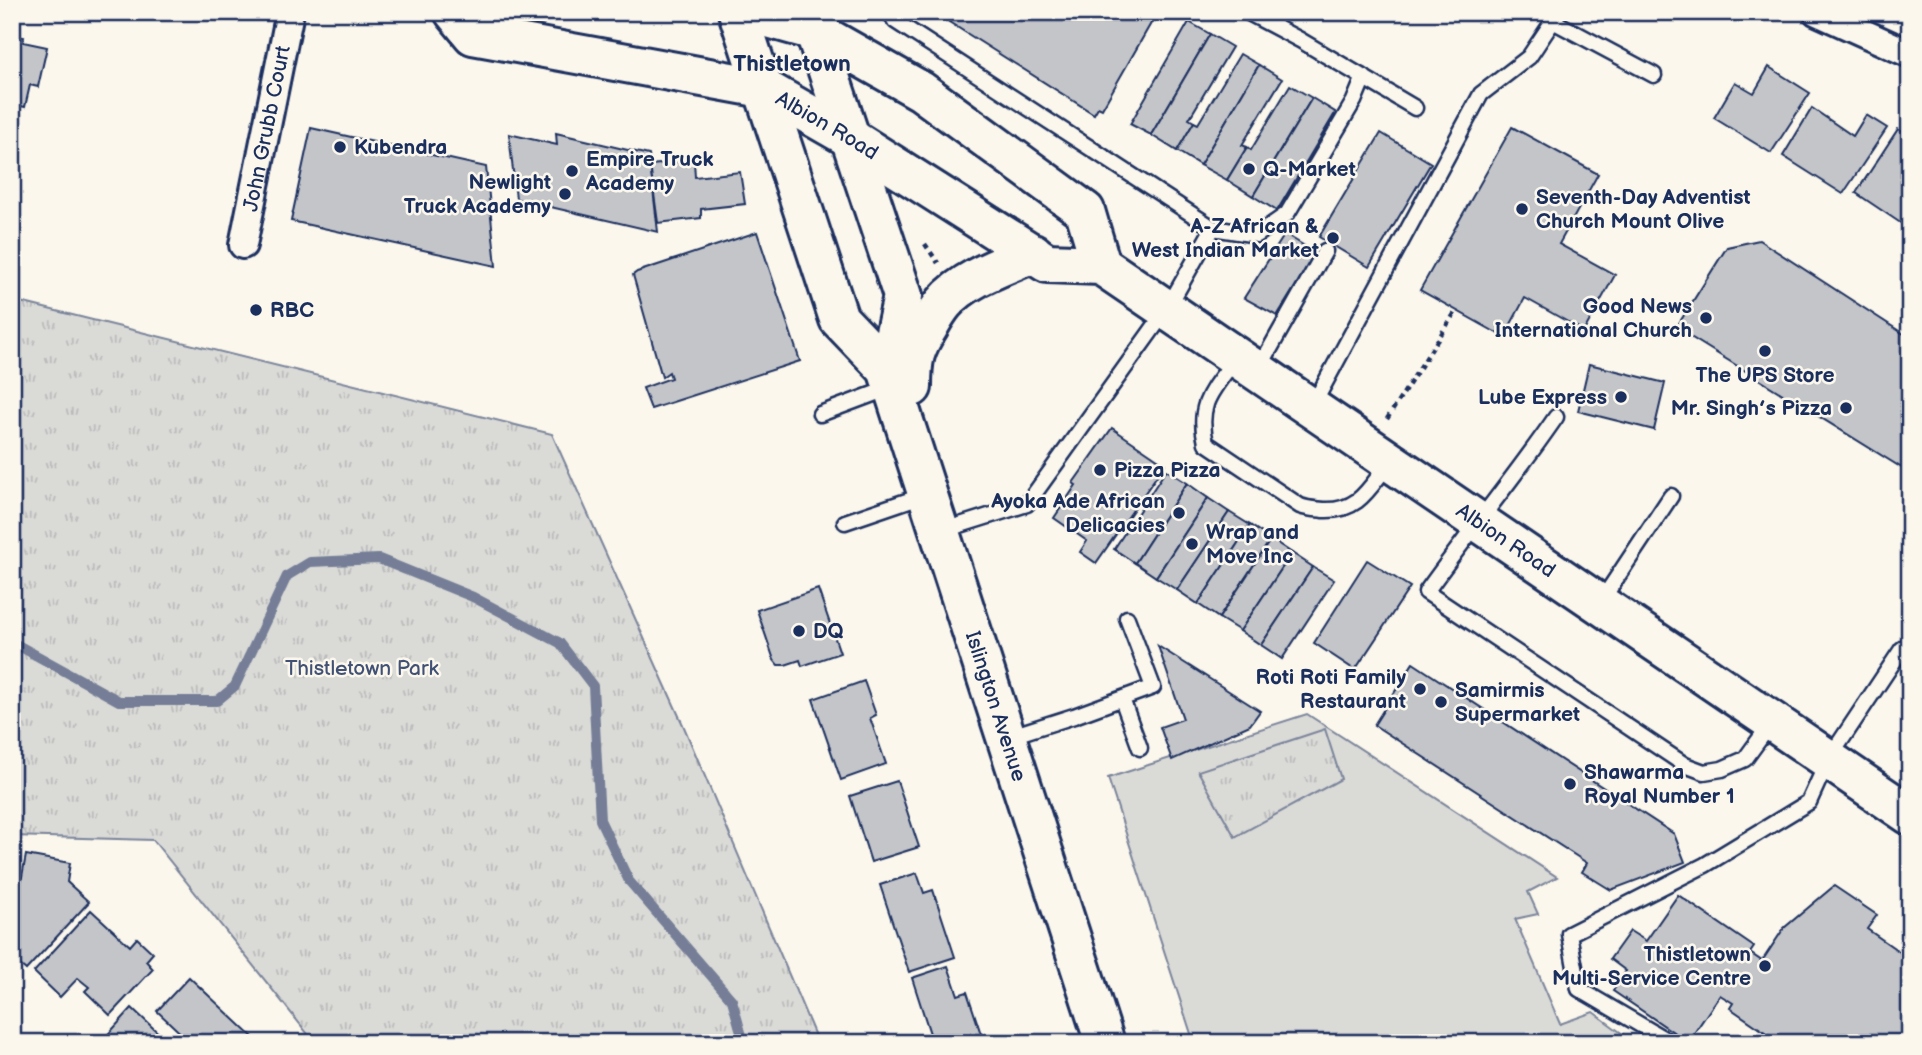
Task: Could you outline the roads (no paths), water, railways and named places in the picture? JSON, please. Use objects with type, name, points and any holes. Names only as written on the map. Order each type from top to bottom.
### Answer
[{"type":"main road","name":"Albion Road","points":[[454,12],[473,35],[763,88],[852,139],[1047,263],[1101,265],[1910,815]]},
{"type":"main road","name":"Islington Avenue","points":[[738,12],[839,319],[890,377],[1105,1043]]},
{"type":"main road","points":[[747,12],[812,22],[921,91],[1085,211],[1101,265]]},
{"type":"main road","points":[[812,22],[903,296],[890,377]]},
{"type":"main road","points":[[915,452],[911,408],[912,364],[917,345],[944,302],[955,293],[995,269],[1033,253]]},
{"type":"street","name":"John Grubb Court","points":[[243,246],[289,12]]},
{"type":"street","points":[[1817,12],[1910,54]]},
{"type":"lane","points":[[890,12],[895,20],[1213,228],[1257,235],[1287,214],[1354,101],[1364,78]]},
{"type":"lane","points":[[1247,12],[1415,108]]},
{"type":"lane","points":[[1311,408],[1481,94],[1529,57],[1556,17],[1654,75]]},
{"type":"lane","points":[[941,531],[1027,504],[1167,309],[1213,228]]},
{"type":"lane","points":[[1325,251],[1247,364],[1208,397],[1203,409],[1202,429],[1206,443],[1306,508],[1336,510],[1349,507],[1361,498],[1379,454]]},
{"type":"lane","points":[[820,414],[890,377]]},
{"type":"lane","points":[[1556,417],[1426,592],[1685,765],[1704,772],[1722,769],[1745,759],[1772,722]]},
{"type":"lane","points":[[845,522],[929,493]]},
{"type":"lane","points":[[1599,605],[1671,496]]},
{"type":"lane","points":[[1007,738],[1153,687],[1126,618]]},
{"type":"lane","points":[[1671,1043],[1579,989],[1569,934],[1705,865],[1809,802],[1828,760],[1902,649],[1910,643]]},
{"type":"lane","points":[[1122,699],[1140,748]]},
{"type":"waterway","points":[[12,642],[119,701],[217,701],[235,686],[287,576],[310,562],[379,559],[473,597],[560,643],[593,686],[600,820],[629,881],[732,1000],[744,1043]]},
{"type":"place","name":"Kubendra","points":[[340,147]]},
{"type":"place","name":"Q-Market","points":[[1249,169]]},
{"type":"place","name":"Empire Truck Academy","points":[[572,171]]},
{"type":"place","name":"Newlight Truck Academy","points":[[565,194]]},
{"type":"place","name":"Seventh-Day Adventist Church Mount Olive","points":[[1522,209]]},
{"type":"place","name":"A-Z African & West Indian Market","points":[[1333,238]]},
{"type":"place","name":"RBC","points":[[256,310]]},
{"type":"place","name":"Good News International Church","points":[[1706,318]]},
{"type":"place","name":"The UPS Store","points":[[1765,351]]},
{"type":"place","name":"Lube Express","points":[[1621,397]]},
{"type":"place","name":"Mr. Singh’s Pizza","points":[[1846,408]]},
{"type":"place","name":"Pizza Pizza","points":[[1100,470]]},
{"type":"place","name":"Ayoka Ade African Delicacies","points":[[1179,513]]},
{"type":"place","name":"Wrap and Move Inc","points":[[1192,544]]},
{"type":"place","name":"DQ","points":[[799,631]]},
{"type":"place","name":"Roti Roti Family Restaurant","points":[[1420,689]]},
{"type":"place","name":"Samirmis Supermarket","points":[[1441,702]]},
{"type":"place","name":"Shawarma Royal Number 1","points":[[1570,784]]},
{"type":"place","name":"Thistletown Multi-Service Centre","points":[[1765,966]]},
{"type":"district","name":"Thistletown","points":[[792,63]]},
{"type":"park label","name":"Thistletown Park","points":[[362,668]]}]
